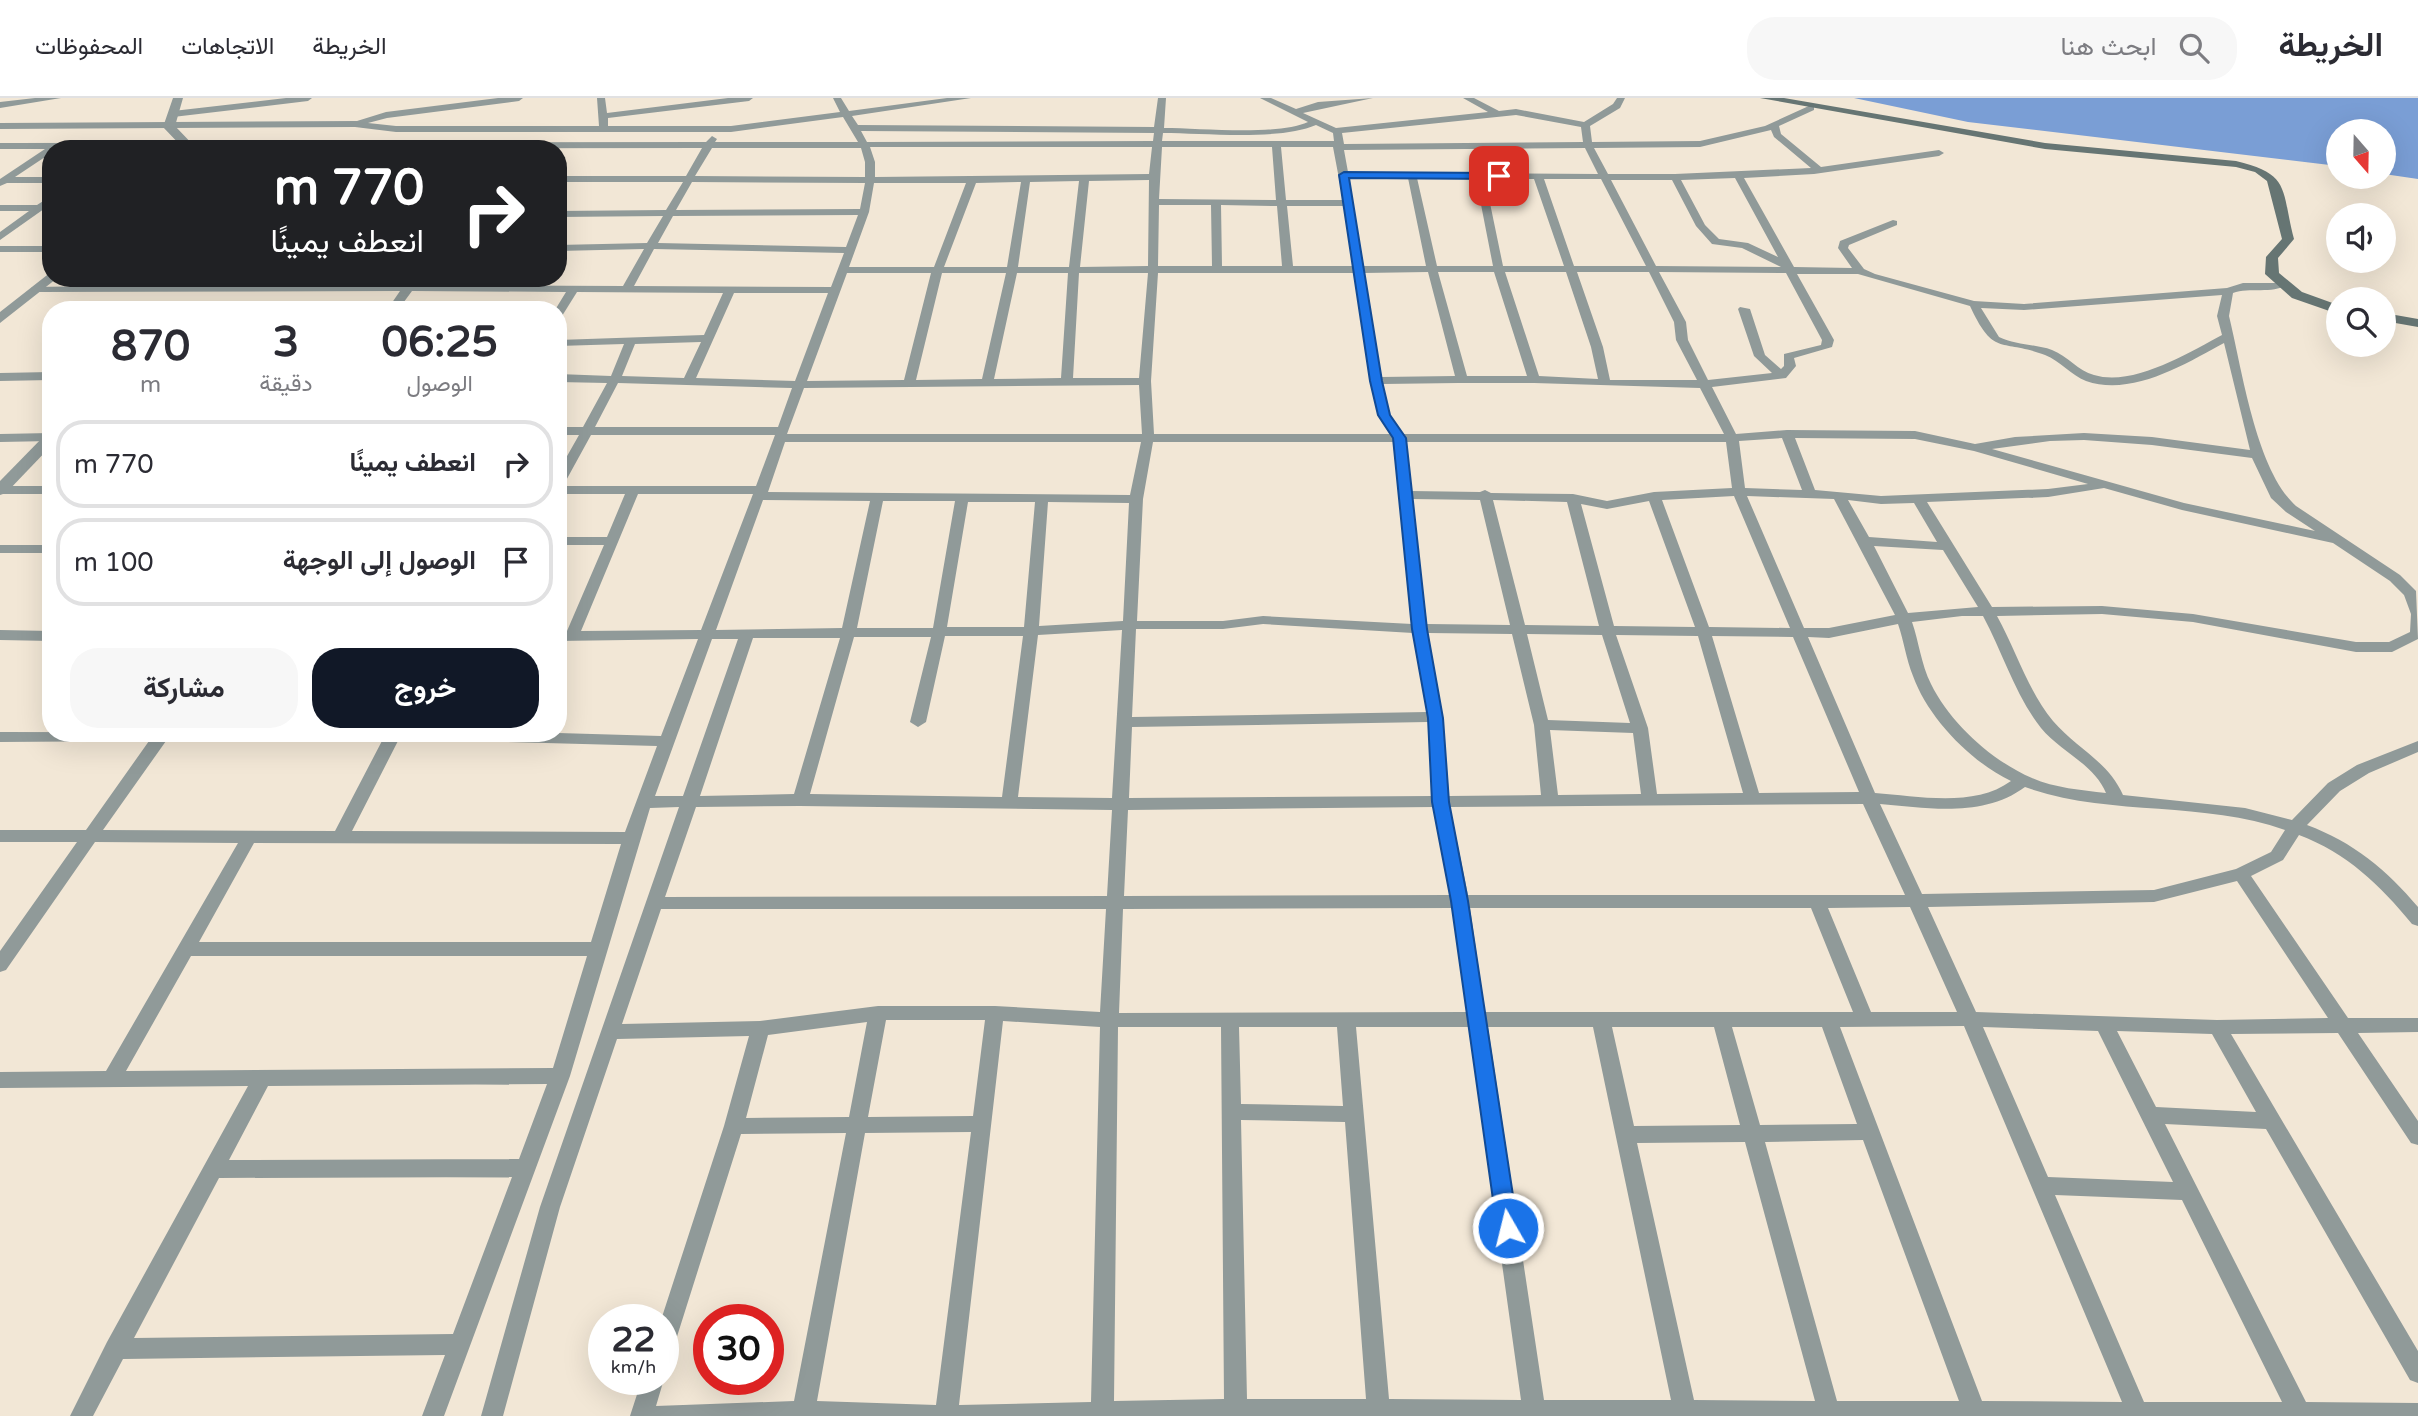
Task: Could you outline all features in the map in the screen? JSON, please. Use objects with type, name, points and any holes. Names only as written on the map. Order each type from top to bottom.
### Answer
[{"type":"main road","points":[[1765,98],[1811,108],[2075,150],[2236,164],[2259,170],[2273,179],[2288,236],[2288,242],[2270,263],[2272,274],[2281,285],[2306,299],[2326,306]]},
{"type":"main road","points":[[2396,319],[2418,323]]},
{"type":"street","points":[[0,104],[57,98]]},
{"type":"street","points":[[169,127],[178,98]]},
{"type":"street","points":[[173,114],[309,98],[307,125]]},
{"type":"street","points":[[355,124],[382,116],[482,100],[519,98]]},
{"type":"street","points":[[601,98],[605,116],[604,129]]},
{"type":"street","points":[[627,288],[654,246],[724,115],[749,98]]},
{"type":"street","points":[[433,1416],[560,1076],[631,838],[864,212],[872,179],[867,145],[837,98]]},
{"type":"street","points":[[851,122],[948,99],[967,98]]},
{"type":"street","points":[[1101,1415],[1109,1020],[1136,499],[1148,439],[1145,381],[1153,271],[1154,177],[1162,98]]},
{"type":"street","points":[[1264,98],[1318,121],[1337,140],[1376,381],[1384,415],[1399,438],[1420,629],[1435,718],[1441,802],[1460,901],[1535,1413]]},
{"type":"street","points":[[1297,111],[1369,98]]},
{"type":"street","points":[[1467,98],[1496,113]]},
{"type":"street","points":[[1337,140],[1496,113],[1516,112],[1585,125],[1617,106],[1622,98]]},
{"type":"street","points":[[482,100],[484,128]]},
{"type":"street","points":[[605,116],[724,115],[1276,144],[1337,140],[1588,145],[1700,144],[1749,134],[1811,108]]},
{"type":"street","points":[[567,148],[867,145],[1158,137],[1303,128],[1318,121]]},
{"type":"street","points":[[0,126],[355,124],[396,129],[717,128]]},
{"type":"street","points":[[1774,124],[1777,135],[1816,168],[1814,171]]},
{"type":"street","points":[[1585,125],[1588,145],[1680,322],[1682,340],[1732,438],[1739,492],[1869,798],[1970,1019],[2138,1415]]},
{"type":"street","points":[[64,140],[84,126]]},
{"type":"street","points":[[169,127],[183,140]]},
{"type":"street","points":[[549,140],[558,127]]},
{"type":"street","points":[[386,140],[396,129]]},
{"type":"street","points":[[1276,144],[1288,270]]},
{"type":"street","points":[[0,146],[42,148]]},
{"type":"street","points":[[1344,175],[1738,175],[1814,171],[1939,153]]},
{"type":"street","points":[[3,182],[42,155]]},
{"type":"street","points":[[1376,381],[1534,379],[1703,384],[1782,376],[1790,366],[1788,356],[1826,348],[1828,344],[1820,322],[1738,175]]},
{"type":"street","points":[[1412,176],[1432,270],[1462,381]]},
{"type":"street","points":[[1480,176],[1499,270],[1534,379]]},
{"type":"street","points":[[1538,176],[1597,347],[1605,383]]},
{"type":"street","points":[[567,179],[692,177],[972,180],[1154,177]]},
{"type":"street","points":[[1675,177],[1701,226],[1716,242],[1744,244],[1791,268]]},
{"type":"street","points":[[987,382],[1012,271],[1026,179]]},
{"type":"street","points":[[1067,382],[1074,270],[1084,179]]},
{"type":"street","points":[[3,182],[42,180]]},
{"type":"street","points":[[909,384],[937,272],[972,180]]},
{"type":"street","points":[[1153,202],[1349,204]]},
{"type":"street","points":[[1216,203],[1217,270]]},
{"type":"street","points":[[0,208],[40,208]]},
{"type":"street","points":[[0,237],[40,208]]},
{"type":"street","points":[[567,214],[864,212]]},
{"type":"street","points":[[1860,271],[1843,248],[1844,243],[1893,223]]},
{"type":"street","points":[[567,248],[654,246],[849,250]]},
{"type":"street","points":[[0,249],[42,248]]},
{"type":"street","points":[[842,270],[937,272],[1653,269],[1731,272],[1791,268],[1860,271],[1915,290],[1974,304],[2024,307],[2228,290],[2243,286],[2281,285]]},
{"type":"street","points":[[0,319],[42,284]]},
{"type":"street","points":[[36,289],[99,287]]},
{"type":"street","points":[[399,301],[409,287]]},
{"type":"street","points":[[548,287],[835,290]]},
{"type":"street","points":[[566,301],[574,288]]},
{"type":"street","points":[[688,383],[730,289]]},
{"type":"street","points":[[567,636],[1031,631],[1130,625],[1223,625],[1263,620],[1420,629],[1829,633],[1904,618],[1988,612],[2142,612],[2293,634],[2356,647],[2392,647],[2418,635],[2418,615],[2411,594],[2395,578],[2334,539],[2276,495],[2257,455],[2223,316],[2228,290]]},
{"type":"street","points":[[1974,304],[1989,337],[2001,343],[2050,353],[2063,363],[2097,380],[2157,372],[2228,336]]},
{"type":"street","points":[[1744,309],[1760,356],[1782,376]]},
{"type":"street","points":[[567,343],[630,343],[706,338]]},
{"type":"street","points":[[567,467],[616,377],[630,343]]},
{"type":"street","points":[[0,377],[42,376]]},
{"type":"street","points":[[567,378],[616,377],[688,383],[799,385],[1145,381]]},
{"type":"street","points":[[567,431],[1148,439],[1732,438],[1787,434],[1889,433],[1976,447],[2182,506],[2334,539]]},
{"type":"street","points":[[1787,434],[1810,494]]},
{"type":"street","points":[[1976,447],[2021,440],[2098,435],[2137,437],[2257,455]]},
{"type":"street","points":[[0,438],[42,437]]},
{"type":"street","points":[[0,490],[42,446]]},
{"type":"street","points":[[1405,495],[1485,494],[1573,498],[1607,505],[1654,496],[1739,492],[1839,495],[1881,500],[2048,493],[2106,485]]},
{"type":"street","points":[[0,490],[42,490]]},
{"type":"street","points":[[567,490],[1136,499]]},
{"type":"street","points":[[567,632],[612,541],[633,491]]},
{"type":"street","points":[[1485,494],[1542,725],[1550,800]]},
{"type":"street","points":[[1839,495],[1904,618],[1922,682],[1979,752],[2021,782],[2062,793],[2254,816],[2297,825],[2330,839],[2355,855],[2385,879],[2418,919]]},
{"type":"street","points":[[1654,496],[1704,632],[1753,799]]},
{"type":"street","points":[[800,800],[849,631],[877,497]]},
{"type":"street","points":[[918,722],[939,632],[962,497]]},
{"type":"street","points":[[1009,802],[1031,631],[1042,498]]},
{"type":"street","points":[[1573,498],[1608,632],[1640,728],[1650,800]]},
{"type":"street","points":[[1917,498],[1944,546],[1988,612],[2039,713],[2103,773],[2113,787],[2117,800]]},
{"type":"street","points":[[567,541],[612,541]]},
{"type":"street","points":[[1863,541],[1944,546]]},
{"type":"street","points":[[0,549],[42,549]]},
{"type":"street","points":[[492,1416],[550,1207],[747,634]]},
{"type":"street","points":[[0,635],[42,636]]},
{"type":"street","points":[[1126,722],[1435,718]]},
{"type":"street","points":[[1542,725],[1640,728]]},
{"type":"street","points":[[0,737],[42,736]]},
{"type":"street","points":[[567,738],[667,741]]},
{"type":"street","points":[[3,955],[157,742]]},
{"type":"street","points":[[341,836],[389,742]]},
{"type":"street","points":[[656,903],[1917,901],[2154,896],[2241,874],[2277,856],[2297,825],[2334,787],[2363,769],[2418,746]]},
{"type":"street","points":[[646,802],[800,800],[1120,804],[1869,798],[1983,801],[2015,789],[2021,782]]},
{"type":"street","points":[[0,835],[631,838]]},
{"type":"street","points":[[112,1079],[250,836]]},
{"type":"street","points":[[2241,874],[2418,1137]]},
{"type":"street","points":[[1817,901],[1865,1019]]},
{"type":"street","points":[[186,948],[600,949]]},
{"type":"street","points":[[611,1032],[761,1028],[878,1013],[995,1013],[1109,1020],[1970,1019],[2217,1027],[2418,1025]]},
{"type":"street","points":[[803,1414],[878,1013]]},
{"type":"street","points":[[946,1416],[995,1013]]},
{"type":"street","points":[[1721,1019],[1830,1415]]},
{"type":"street","points":[[1828,1019],[1975,1415]]},
{"type":"street","points":[[1230,1020],[1236,1413]]},
{"type":"street","points":[[1346,1020],[1379,1413]]},
{"type":"street","points":[[1601,1020],[1686,1414]]},
{"type":"street","points":[[2105,1025],[2300,1415]]},
{"type":"street","points":[[2217,1027],[2418,1372]]},
{"type":"street","points":[[677,1304],[734,1126],[761,1028]]},
{"type":"street","points":[[0,1080],[560,1076]]},
{"type":"street","points":[[81,1416],[263,1077]]},
{"type":"street","points":[[1231,1112],[1354,1114]]},
{"type":"street","points":[[2150,1115],[2271,1121]]},
{"type":"street","points":[[734,1126],[981,1124]]},
{"type":"street","points":[[1626,1135],[1870,1132]]},
{"type":"street","points":[[214,1169],[524,1167]]},
{"type":"street","points":[[2040,1185],[2188,1191]]},
{"type":"street","points":[[115,1349],[460,1344]]},
{"type":"street","points":[[641,1416],[648,1395]]},
{"type":"street","points":[[658,1416],[1236,1413],[2418,1414]]},
{"type":"water","points":[[1854,98],[2418,98],[2418,179],[2396,176],[2396,119],[2326,119],[2326,165],[1968,122]]},
{"type":"route","points":[[1499,176],[1344,175],[1376,381],[1384,415],[1399,438],[1420,629],[1435,718],[1441,802],[1460,901],[1508,1228]]}]
